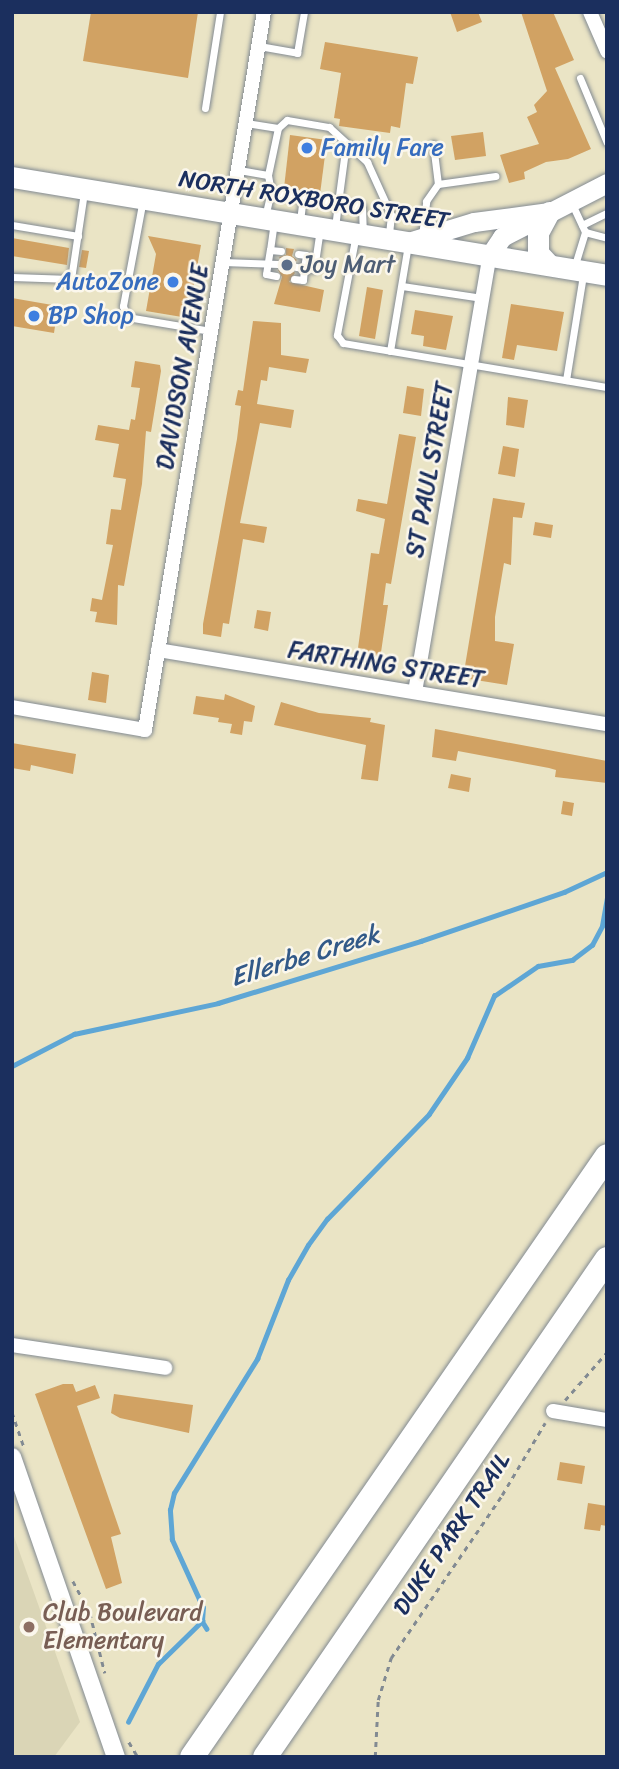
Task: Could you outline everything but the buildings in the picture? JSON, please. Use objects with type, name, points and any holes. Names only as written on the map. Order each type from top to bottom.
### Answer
[{"type":"highway","points":[[192,1757],[607,1156]]},
{"type":"highway","points":[[265,1757],[607,1259]]},
{"type":"main road","name":"NORTH ROXBORO STREET","points":[[12,177],[607,275]]},
{"type":"main road","points":[[490,255],[502,237],[607,183]]},
{"type":"main road","points":[[406,240],[474,222],[549,212]]},
{"type":"main road","points":[[549,212],[538,233],[538,253],[550,265]]},
{"type":"street","name":"DAVIDSON AVENUE","points":[[12,707],[145,730],[264,12]]},
{"type":"street","points":[[597,18],[607,51]]},
{"type":"street","name":"ST PAUL STREET","points":[[415,692],[490,255]]},
{"type":"street","name":"FARTHING STREET","points":[[158,650],[607,724]]},
{"type":"street","points":[[12,1345],[165,1368]]},
{"type":"street","points":[[553,1411],[607,1420]]},
{"type":"street","points":[[12,1457],[116,1757]]},
{"type":"lane","points":[[205,108],[220,12]]},
{"type":"lane","points":[[259,47],[297,53],[304,12]]},
{"type":"lane","points":[[580,78],[607,143]]},
{"type":"lane","points":[[276,276],[266,274],[270,250],[271,192],[268,175],[278,128],[287,120],[329,127],[368,162],[391,215],[406,240]]},
{"type":"lane","points":[[246,123],[278,128]]},
{"type":"lane","points":[[346,143],[335,230],[337,335],[344,343],[607,387]]},
{"type":"lane","points":[[390,351],[402,286],[406,240],[438,184],[433,144]]},
{"type":"lane","points":[[239,170],[268,175]]},
{"type":"lane","points":[[438,184],[495,176]]},
{"type":"lane","points":[[12,277],[71,279],[85,189]]},
{"type":"lane","points":[[271,192],[362,207],[335,230],[314,269],[300,267]]},
{"type":"lane","points":[[303,197],[335,230]]},
{"type":"lane","points":[[143,199],[123,306],[127,317],[212,332]]},
{"type":"lane","points":[[566,380],[583,228],[570,201]]},
{"type":"lane","points":[[583,228],[607,213]]},
{"type":"lane","points":[[12,225],[78,236]]},
{"type":"lane","points":[[583,228],[607,238]]},
{"type":"lane","points":[[270,250],[281,251]]},
{"type":"lane","points":[[294,279],[303,280],[300,267],[306,255],[299,254]]},
{"type":"lane","points":[[223,262],[278,264]]},
{"type":"lane","points":[[402,286],[482,298]]},
{"type":"path","name":"DUKE PARK TRAIL","points":[[375,1757],[378,1700],[391,1658],[502,1495],[553,1411],[607,1352]]},
{"type":"shaded area","name":"Club Boulevard Elementary","points":[[12,1531],[80,1722],[54,1757],[12,1757]]},
{"type":"waterway","name":"Ellerbe Creek","points":[[12,1066],[74,1034],[218,1003],[421,941],[564,892],[607,872]]},
{"type":"waterway","points":[[128,1722],[158,1664],[202,1621],[203,1608],[172,1540],[170,1510],[174,1493],[257,1359],[288,1280],[308,1245],[327,1219],[429,1114],[467,1058],[494,996],[538,966],[572,960],[592,945],[602,926],[607,898]]},
{"type":"waterway","points":[[202,1621],[207,1629]]},
{"type":"place","name":"Family Fare","points":[[307,148]]},
{"type":"place","name":"Joy Mart","points":[[287,265]]},
{"type":"place","name":"AutoZone","points":[[173,282]]},
{"type":"place","name":"BP Shop","points":[[34,316]]},
{"type":"place","name":"Club Boulevard Elementary","points":[[29,1627]]}]
